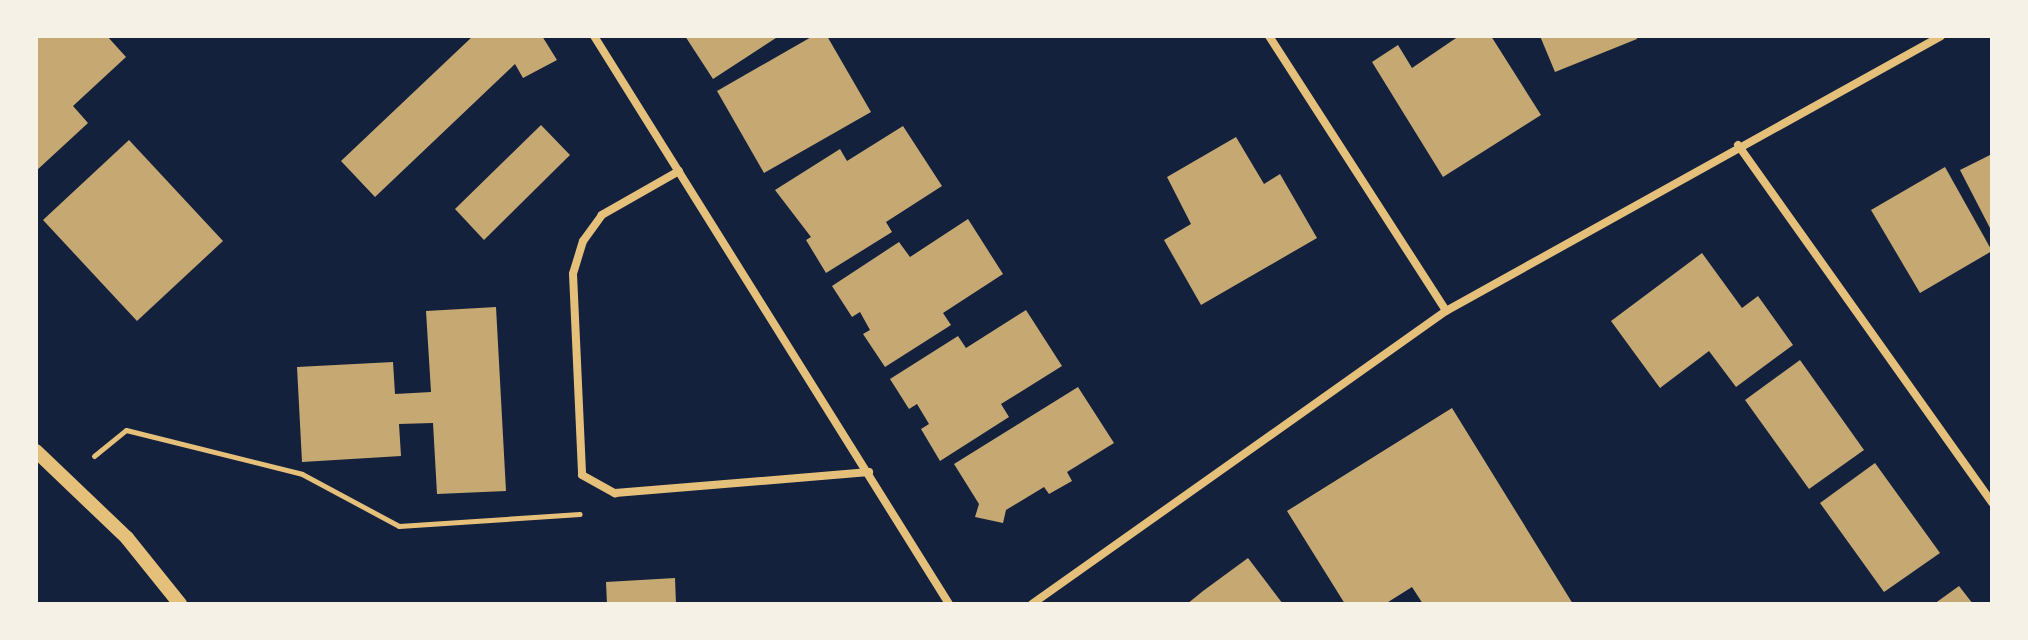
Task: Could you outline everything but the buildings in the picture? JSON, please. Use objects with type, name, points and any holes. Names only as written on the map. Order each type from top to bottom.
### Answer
[{"type":"street","points":[[594,36],[949,604]]},
{"type":"street","points":[[1269,36],[1446,311]]},
{"type":"street","points":[[1032,604],[1446,311],[1738,145],[1941,36]]},
{"type":"street","points":[[1738,145],[1992,503]]},
{"type":"street","points":[[679,171],[602,215],[583,241],[573,274],[582,475],[615,493],[869,472]]},
{"type":"street","points":[[36,451],[68,476],[180,604]]},
{"type":"street","points":[[1044,595],[1051,604]]},
{"type":"path","points":[[68,476],[126,430],[302,474],[399,526],[582,514],[615,493]]}]
